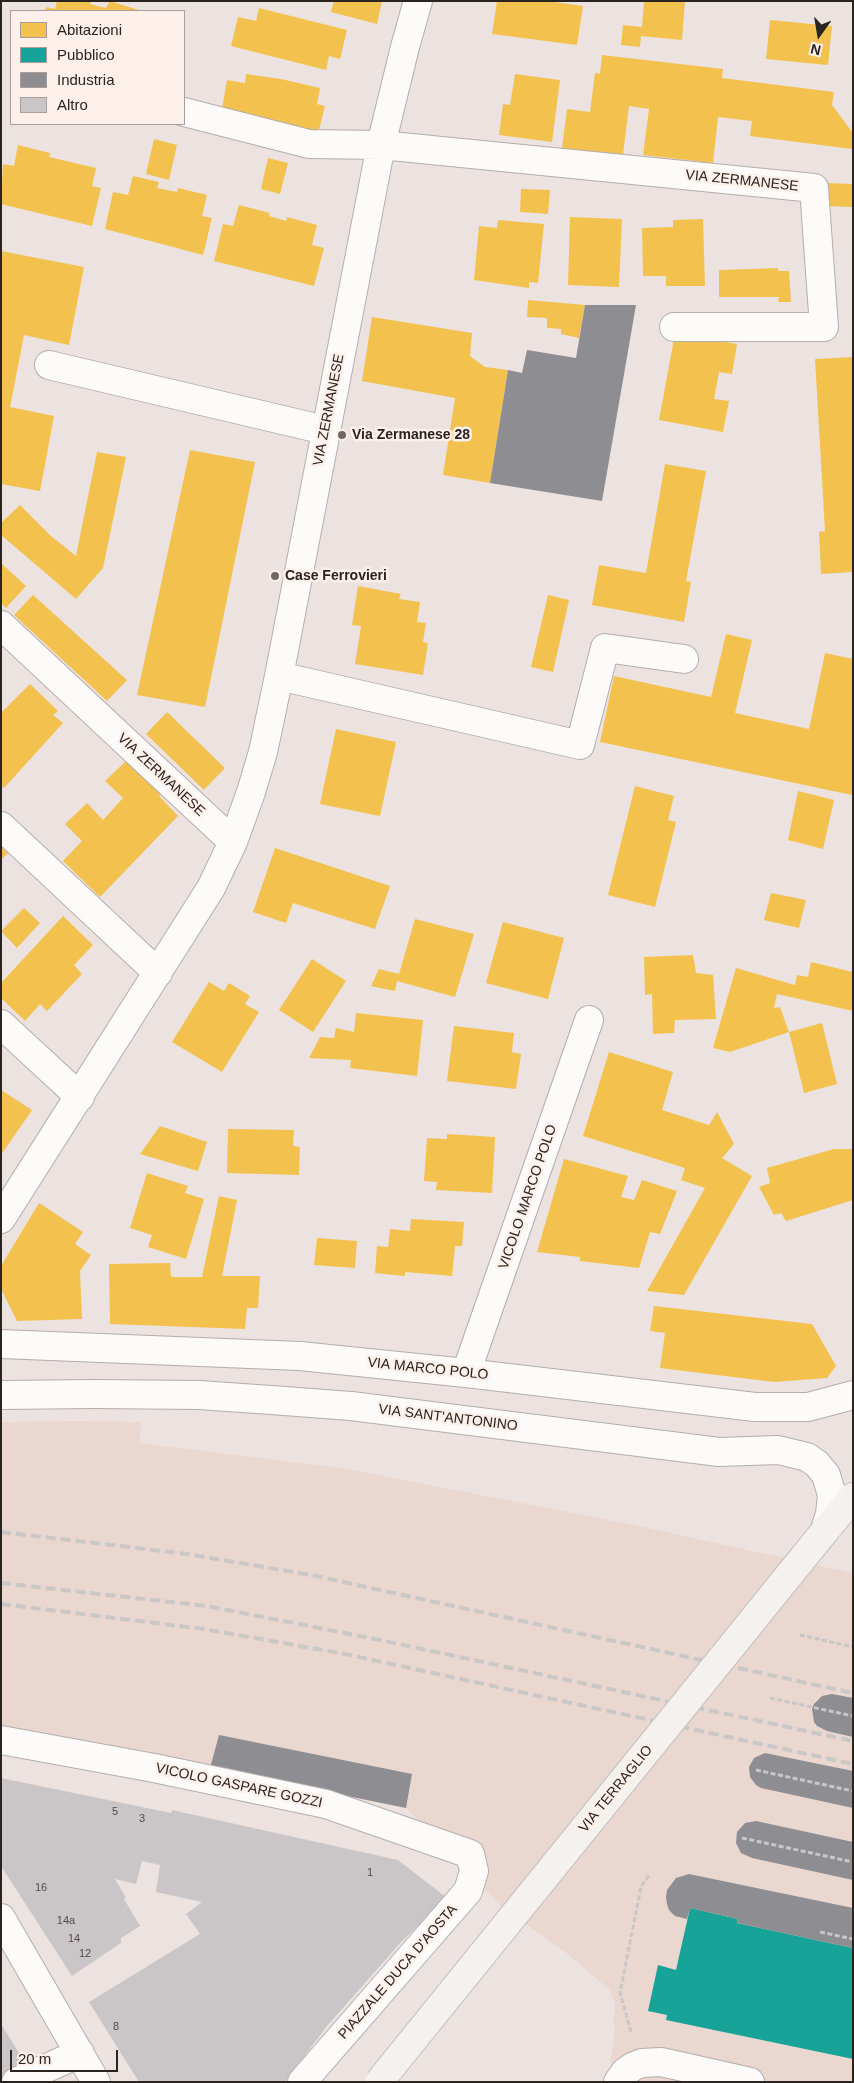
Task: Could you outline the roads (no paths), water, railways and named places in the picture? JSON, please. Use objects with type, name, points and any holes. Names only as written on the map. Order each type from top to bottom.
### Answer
[{"type":"main road","name":"VIA TERRAGLIO","points":[[379,2082],[853,1497]]},
{"type":"street","name":"VIA ZERMANESE","points":[[1,1219],[8,1191],[80,1096],[211,888],[233,842],[251,792],[263,752],[279,676],[381,145],[404,47],[418,1]]},
{"type":"street","points":[[185,112],[309,144],[381,145]]},
{"type":"street","name":"VIA ZERMANESE","points":[[381,145],[814,188],[824,327],[674,327]]},
{"type":"street","points":[[48,365],[325,430]]},
{"type":"street","name":"VIA ZERMANESE","points":[[1,625],[233,842]]},
{"type":"street","points":[[279,676],[580,745],[604,648],[684,659]]},
{"type":"street","points":[[1,826],[158,973]]},
{"type":"street","name":"VICOLO MARCO POLO","points":[[466,1373],[589,1020]]},
{"type":"street","points":[[1,1024],[80,1096]]},
{"type":"street","name":"VIA MARCO POLO","points":[[1,1344],[300,1356],[466,1373],[755,1407],[808,1407],[853,1395]]},
{"type":"street","name":"VIA SANT'ANTONINO","points":[[1,1395],[199,1395],[271,1400],[351,1406],[719,1452],[783,1451],[807,1457],[817,1464],[829,1481],[832,1508],[824,1532]]},
{"type":"street","name":"VICOLO GASPARE GOZZI","points":[[1,1740],[154,1768],[326,1804],[470,1854]]},
{"type":"street","name":"PIAZZALE DUCA D'AOSTA","points":[[302,2082],[468,1891],[474,1871],[470,1854]]},
{"type":"street","points":[[1,1918],[96,2082]]},
{"type":"street","points":[[16,2082],[80,2053]]},
{"type":"street","points":[[618,2082],[625,2072],[634,2066],[642,2063],[660,2062],[750,2082]]},
{"type":"railway","points":[[1,1532],[187,1554],[311,1575],[853,1693]]},
{"type":"railway","points":[[1,1583],[207,1606],[375,1639],[853,1741]]},
{"type":"railway","points":[[1,1604],[204,1629],[345,1654],[853,1764]]},
{"type":"place","name":"Via Zermanese 28","points":[[342,435]]},
{"type":"place","name":"Case Ferrovieri","points":[[275,576]]}]
